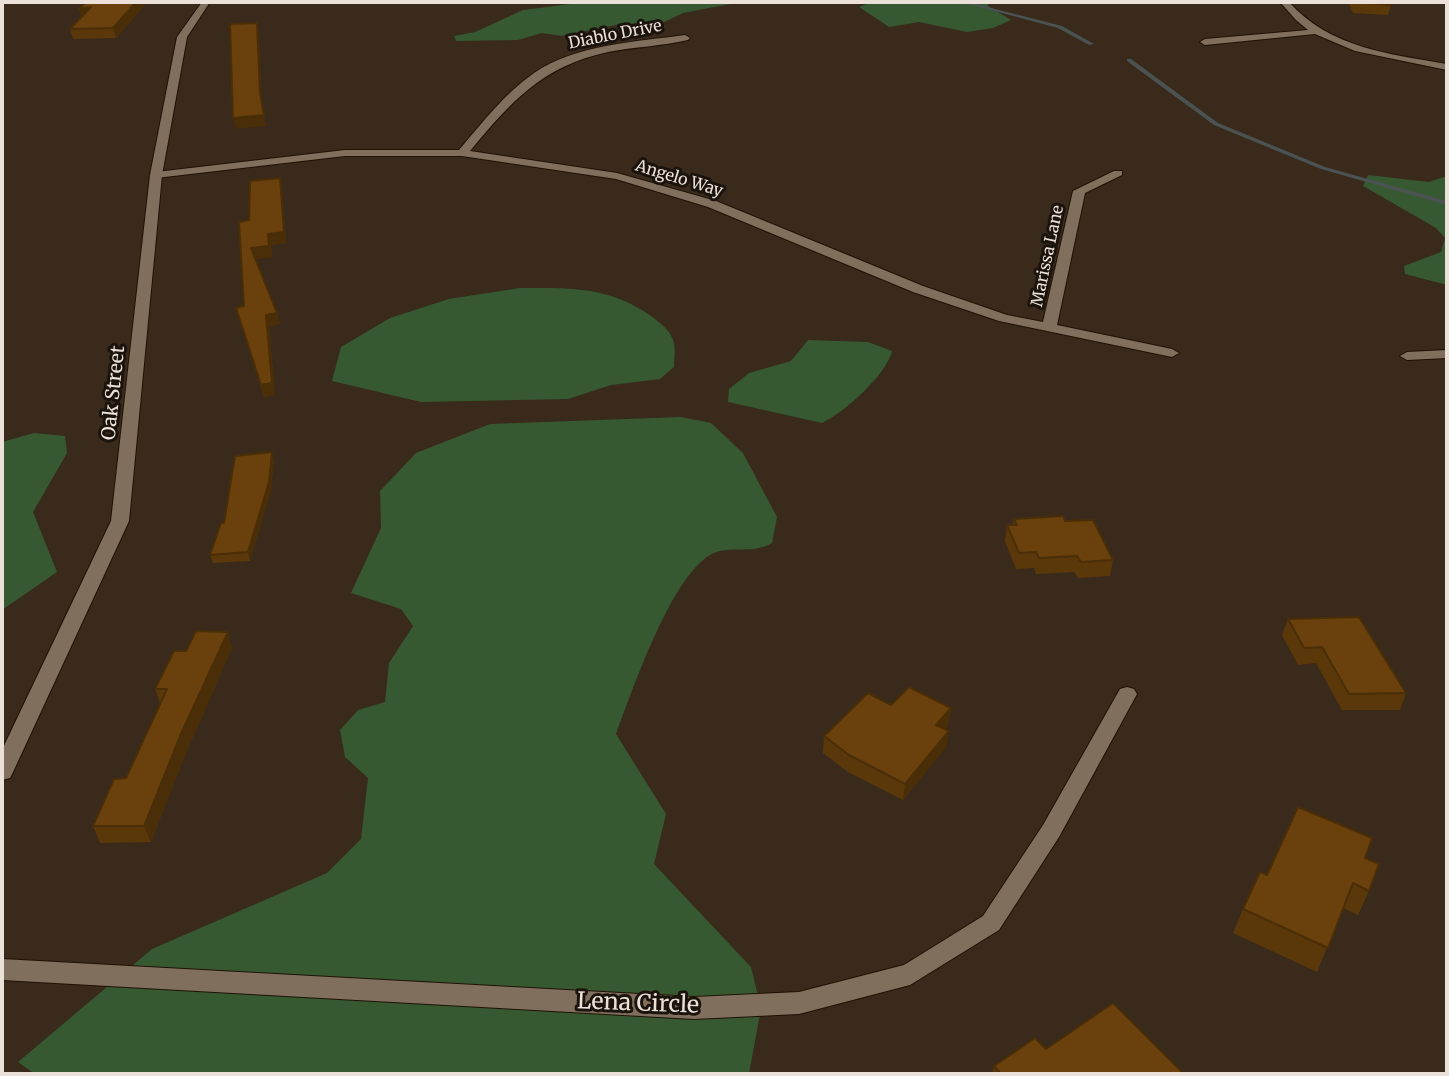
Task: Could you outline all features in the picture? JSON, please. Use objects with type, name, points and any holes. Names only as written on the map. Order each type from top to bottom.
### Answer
[{"type":"street","name":"Oak Street","points":[[2,772],[120,521],[156,175],[182,37],[206,2]]},
{"type":"street","points":[[1284,2],[1296,18],[1314,32],[1368,50],[1447,67]]},
{"type":"street","points":[[1205,42],[1314,32]]},
{"type":"street","name":"Diablo Drive","points":[[461,153],[507,101],[539,74],[566,61],[685,38]]},
{"type":"street","name":"Angelo Way","points":[[156,175],[345,153],[461,153],[617,176],[712,204],[918,289],[1049,328],[1171,352]]},
{"type":"street","name":"Marissa Lane","points":[[1049,328],[1079,191],[1118,173]]},
{"type":"street","points":[[1407,356],[1447,354]]},
{"type":"street","name":"Lena Circle","points":[[2,970],[694,1007],[799,1003],[909,974],[991,923],[1051,831],[1127,694]]},
{"type":"green space","points":[[586,2],[741,2],[683,13],[662,23],[621,24],[562,36],[542,33],[518,40],[456,41],[454,36],[475,32],[523,10]]},
{"type":"green space","points":[[871,2],[989,2],[988,6],[1011,20],[993,28],[967,32],[919,22],[889,27],[859,7]]},
{"type":"green space","points":[[1368,175],[1429,182],[1447,176],[1447,285],[1405,274],[1404,266],[1441,252],[1445,238],[1436,228],[1363,186]]},
{"type":"green space","points":[[520,288],[588,291],[620,299],[635,306],[658,321],[669,333],[674,346],[674,367],[660,379],[611,385],[568,399],[421,402],[332,381],[341,347],[390,318],[449,299]]},
{"type":"green space","points":[[808,340],[868,342],[892,351],[882,371],[863,392],[842,411],[822,423],[728,402],[729,389],[749,373],[791,361]]},
{"type":"green space","points":[[681,417],[711,423],[743,453],[777,517],[772,543],[765,547],[717,552],[695,568],[667,610],[654,637],[616,734],[666,814],[654,864],[751,967],[761,1008],[749,1074],[35,1074],[18,1062],[152,949],[327,873],[361,839],[368,778],[345,757],[340,730],[358,710],[385,702],[389,663],[413,626],[401,609],[351,593],[381,528],[380,491],[416,453],[490,424]]},
{"type":"green space","points":[[34,433],[65,436],[67,453],[33,512],[57,572],[2,610],[2,442]]},
{"type":"building","points":[[86,2],[136,2],[113,28],[70,29],[91,7],[79,9]]},
{"type":"building","points":[[1356,2],[1389,2],[1391,5]]},
{"type":"building","points":[[257,23],[260,93],[264,115],[233,118],[230,24]]},
{"type":"building","points":[[280,178],[284,232],[268,234],[269,246],[251,248],[277,313],[266,315],[272,383],[261,385],[236,308],[244,306],[239,222],[249,220],[250,181]]},
{"type":"building","points":[[272,452],[269,482],[248,552],[210,555],[221,523],[224,523],[235,456]]},
{"type":"building","points":[[1063,516],[1065,521],[1093,520],[1113,560],[1081,562],[1077,556],[1039,558],[1036,552],[1019,553],[1007,525],[1017,525],[1014,519]]},
{"type":"building","points":[[1359,617],[1406,693],[1349,694],[1322,647],[1304,648],[1288,619]]},
{"type":"building","points":[[196,631],[228,632],[180,736],[144,826],[93,826],[114,779],[126,778],[167,689],[155,689],[174,651],[186,651]]},
{"type":"building","points":[[909,687],[951,708],[936,725],[949,731],[905,784],[849,755],[824,736],[868,693],[891,705]]},
{"type":"building","points":[[1298,807],[1372,838],[1365,858],[1379,864],[1369,891],[1353,883],[1328,948],[1243,909],[1260,872],[1267,875]]},
{"type":"building","points":[[1113,1003],[1182,1072],[1001,1074],[994,1066],[1035,1038],[1046,1049]]},
{"type":"waterway","points":[[963,2],[1060,27],[1091,44]]},
{"type":"waterway","points":[[1129,60],[1216,124],[1323,168],[1447,203]]}]
